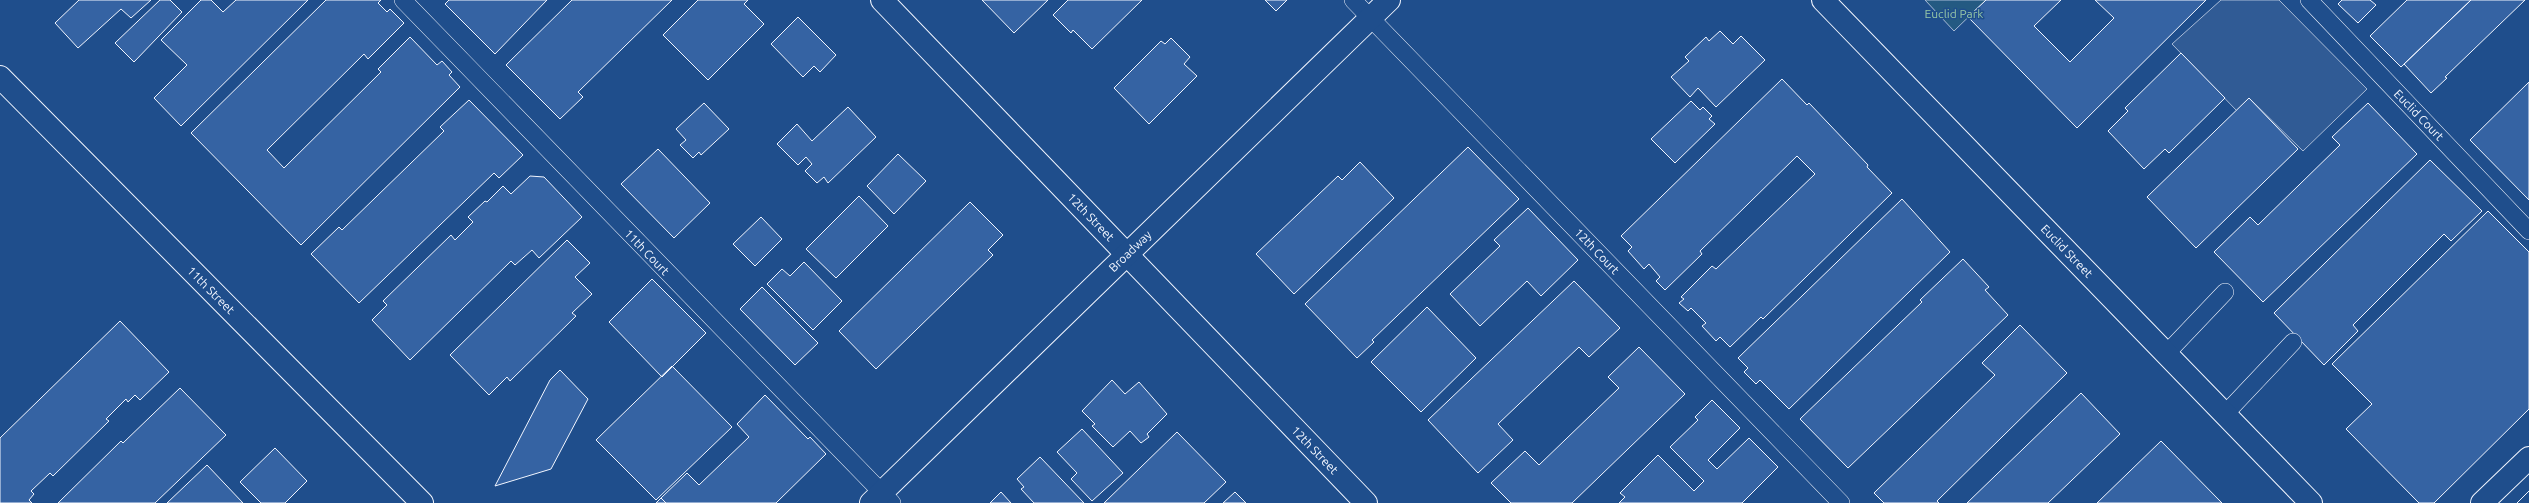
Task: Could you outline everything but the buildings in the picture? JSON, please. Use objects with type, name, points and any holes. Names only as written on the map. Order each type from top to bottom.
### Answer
[{"type":"street","name":"12th Street","points":[[882,0],[1366,503]]},
{"type":"street","name":"Broadway","points":[[881,500],[1127,254],[1389,0]]},
{"type":"street","name":"Euclid Street","points":[[1823,0],[2311,503]]},
{"type":"street","name":"11th Street","points":[[0,77],[422,503]]},
{"type":"street","points":[[2482,503],[2529,458]]},
{"type":"lane","name":"11th Court","points":[[403,0],[881,500]]},
{"type":"lane","name":"12th Court","points":[[1352,0],[1841,503]]},
{"type":"lane","name":"Euclid Court","points":[[2309,0],[2529,231]]},
{"type":"lane","points":[[2166,354],[2225,292]]},
{"type":"lane","points":[[2225,414],[2293,342]]},
{"type":"green space","name":"Euclid Park","points":[[1925,0],[1986,0],[1954,31]]},
{"type":"shaded area","points":[[2221,0],[2279,0],[2367,89],[2303,151],[2250,99],[2237,111],[2172,44]]},
{"type":"tram line","points":[[2517,503],[2529,491]]}]
